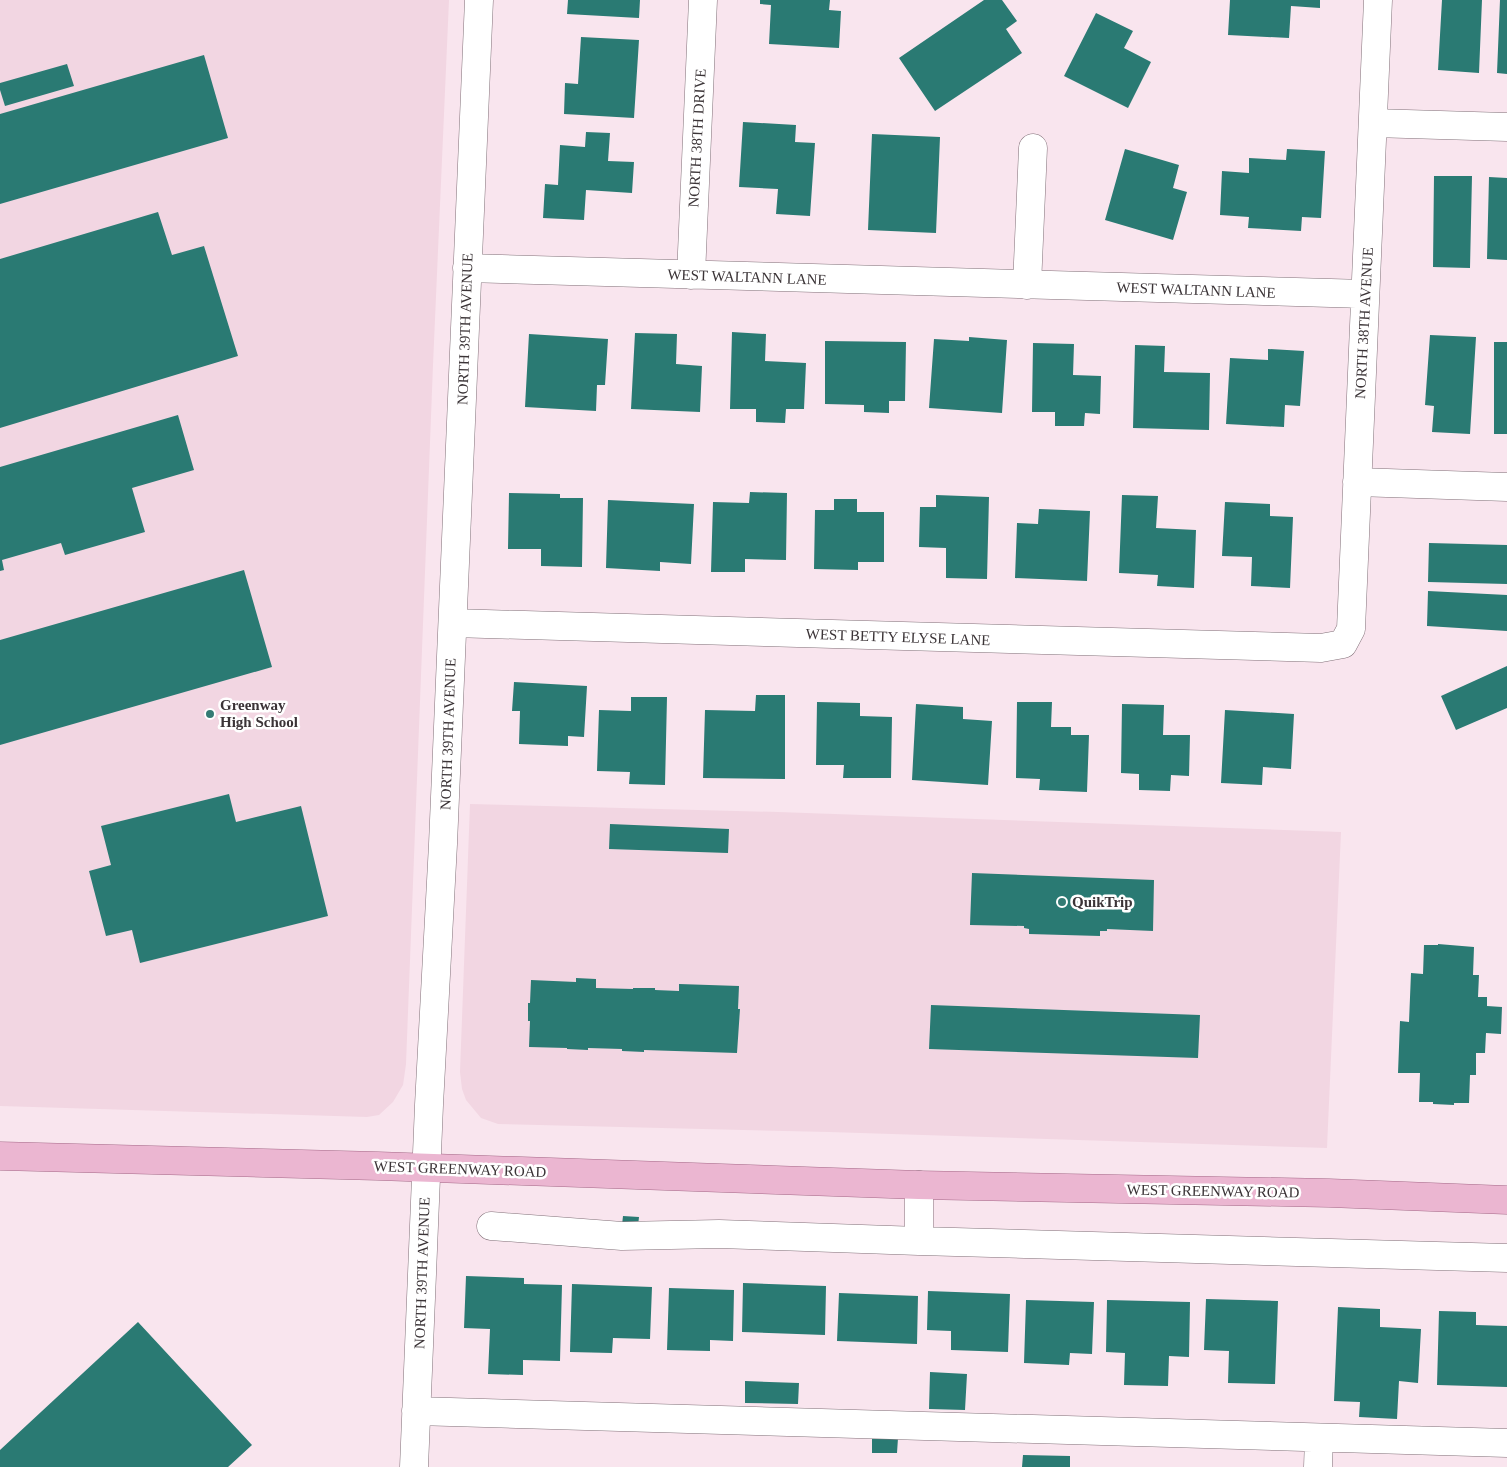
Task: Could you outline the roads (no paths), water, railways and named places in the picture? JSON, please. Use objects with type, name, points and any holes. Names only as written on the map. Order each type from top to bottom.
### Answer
[{"type":"main road","name":"WEST GREENWAY ROAD","points":[[0,1156],[919,1184],[1320,1193],[1507,1200]]},
{"type":"street","name":"NORTH 39TH AVENUE","points":[[414,1467],[426,1168],[453,624],[479,0]]},
{"type":"street","name":"NORTH 38TH DRIVE","points":[[691,275],[704,0]]},
{"type":"street","name":"NORTH 38TH AVENUE","points":[[1344,644],[1351,629],[1378,0]]},
{"type":"street","points":[[1373,123],[1507,127]]},
{"type":"street","points":[[1026,285],[1032,148]]},
{"type":"street","name":"WEST WALTANN LANE","points":[[467,268],[1365,294]]},
{"type":"street","points":[[1357,482],[1507,487]]},
{"type":"street","name":"WEST BETTY ELYSE LANE","points":[[453,624],[1321,648],[1344,644]]},
{"type":"street","points":[[919,1184],[919,1241]]},
{"type":"street","points":[[491,1226],[622,1236],[719,1234],[1507,1258]]},
{"type":"street","points":[[416,1411],[1507,1443]]},
{"type":"street","points":[[1318,1467],[1319,1438]]},
{"type":"place","name":"Greenway High School","points":[[210,714]]},
{"type":"place","name":"QuikTrip","points":[[1062,902]]}]
